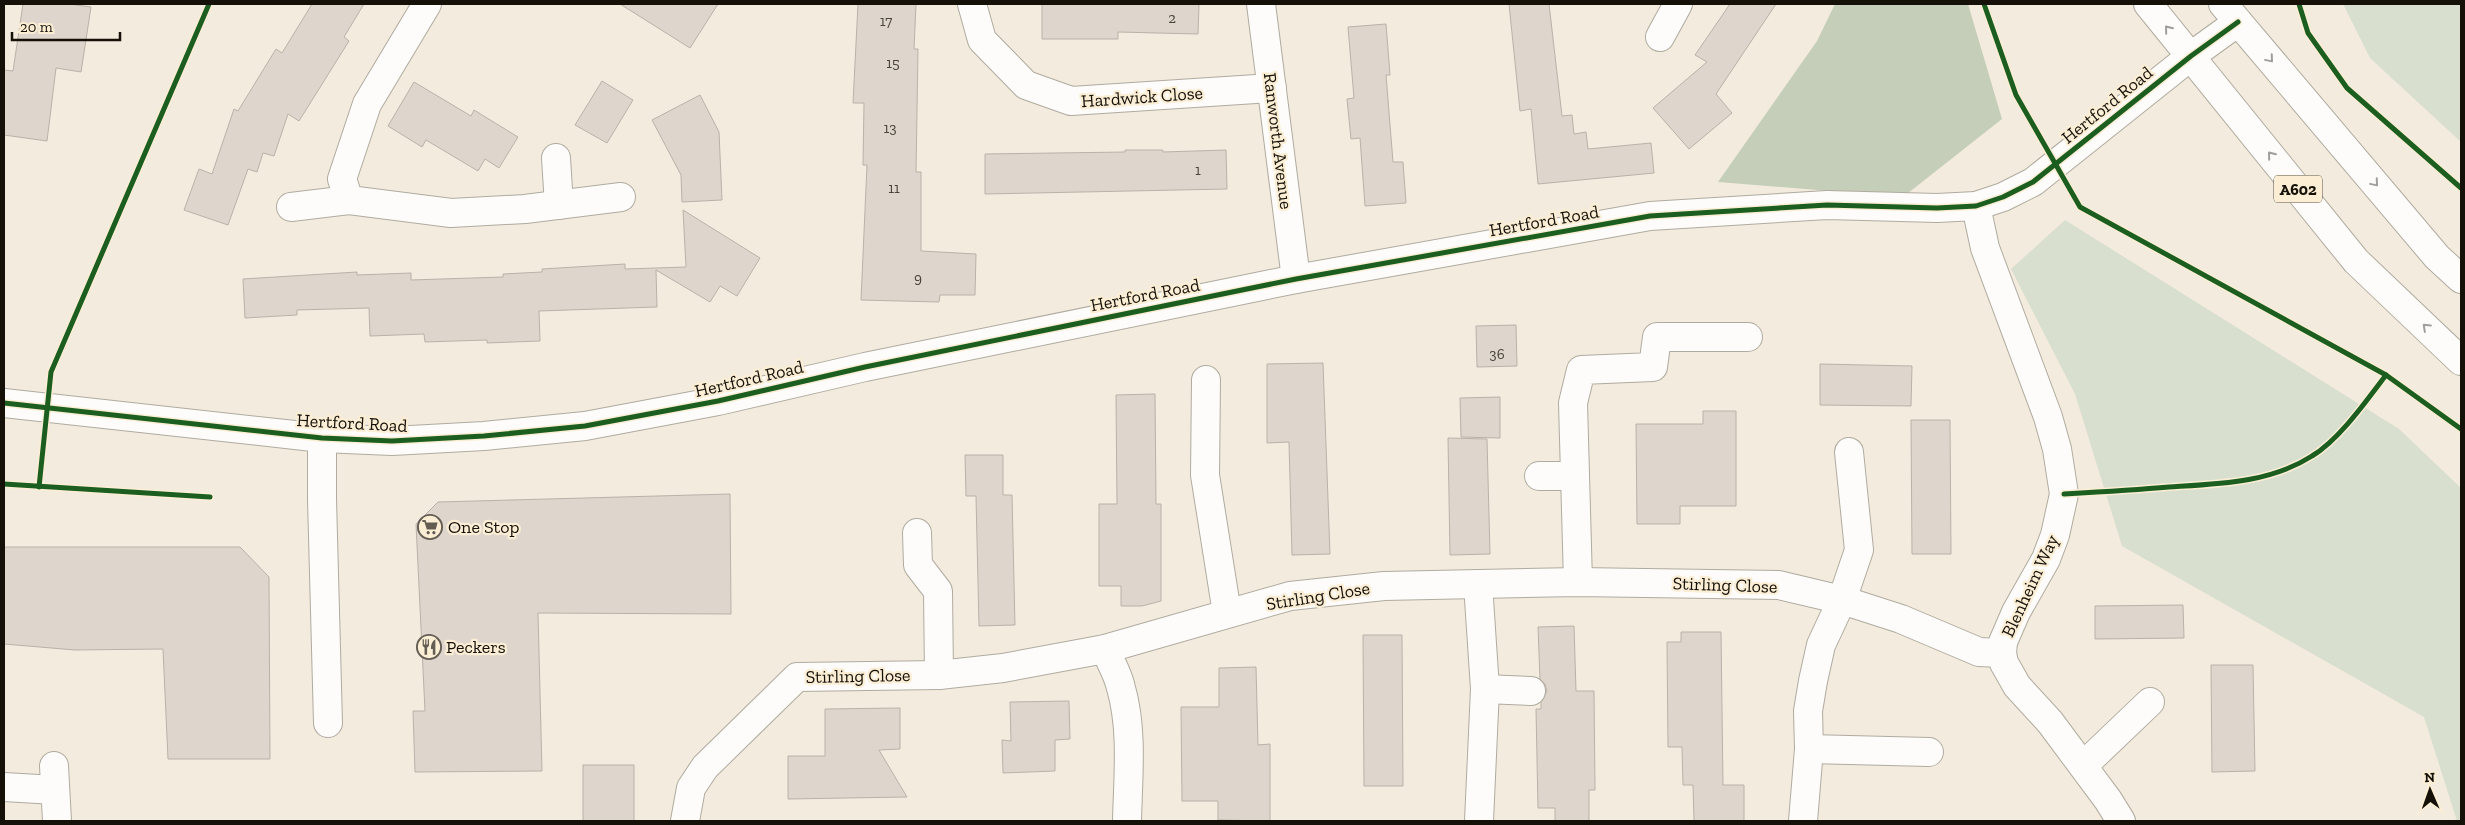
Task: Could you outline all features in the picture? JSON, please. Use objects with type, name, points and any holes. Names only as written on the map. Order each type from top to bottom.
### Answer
[{"type":"main road","points":[[349,200],[342,179],[367,104],[427,4]]},
{"type":"main road","name":"Hardwick Close","points":[[972,4],[982,40],[1026,85],[1071,101],[1272,88]]},
{"type":"main road","name":"Ranworth Avenue","points":[[1261,4],[1296,279]]},
{"type":"main road","points":[[1660,37],[1678,4]]},
{"type":"main road","name":"A602","points":[[2148,4],[2356,261],[2461,361]]},
{"type":"main road","points":[[2231,13],[2437,257],[2461,280]]},
{"type":"main road","name":"Hertford Road","points":[[4,403],[322,438],[392,441],[484,436],[585,426],[718,401],[865,367],[1296,279],[1650,216],[1827,205],[1937,208],[1976,206],[2003,197],[2034,182],[2191,56],[2231,13]]},
{"type":"main road","points":[[556,158],[559,205]]},
{"type":"main road","points":[[291,207],[349,200],[451,213],[559,205],[620,198]]},
{"type":"main road","name":"Blenheim Way","points":[[1976,206],[1985,248],[2048,417],[2057,449],[2064,494],[2055,535],[2046,559],[2016,612],[2003,642],[2002,653],[2008,672],[2017,686],[2050,722],[2084,765],[2121,821]]},
{"type":"main road","points":[[1578,582],[1573,403],[1581,370],[1653,368],[1657,337],[1748,337]]},
{"type":"main road","points":[[1206,380],[1205,476],[1227,614]]},
{"type":"main road","points":[[322,438],[328,724]]},
{"type":"main road","points":[[1804,821],[1809,749],[1808,710],[1813,681],[1821,645],[1842,600],[1859,550],[1849,452]]},
{"type":"main road","points":[[1539,476],[1575,476]]},
{"type":"main road","points":[[917,533],[918,565],[938,591],[939,675]]},
{"type":"main road","name":"Stirling Close","points":[[685,821],[690,788],[704,767],[797,677],[939,675],[1003,668],[1105,649],[1290,596],[1384,586],[1578,582],[1779,585],[1842,600],[1901,618],[1979,652],[2002,653]]},
{"type":"main road","points":[[1478,584],[1485,689],[1480,754],[1479,821]]},
{"type":"main road","points":[[1105,649],[1121,686],[1127,722],[1127,821]]},
{"type":"main road","points":[[1485,689],[1531,691]]},
{"type":"main road","points":[[2084,765],[2150,702]]},
{"type":"main road","points":[[1809,749],[1930,752]]},
{"type":"main road","points":[[4,787],[55,778],[57,821]]},
{"type":"green space","points":[[1835,4],[1968,4],[2002,119],[1903,197],[1718,182],[1817,41]]},
{"type":"green space","points":[[2343,4],[2461,4],[2461,142],[2370,58]]},
{"type":"green space","points":[[2065,220],[2399,429],[2461,488],[2461,821],[2457,821],[2424,717],[2122,546],[2075,394],[2011,269]]},
{"type":"building","points":[[23,4],[69,4],[91,7],[81,72],[56,68],[47,141],[4,135],[4,70],[13,71]]},
{"type":"building","points":[[312,4],[364,4],[344,37],[349,41],[299,121],[288,114],[274,156],[263,153],[257,172],[248,169],[228,225],[184,210],[199,169],[212,174],[234,109],[238,111],[276,49],[282,53]]},
{"type":"building","points":[[620,4],[718,4],[690,48]]},
{"type":"building","points":[[858,4],[916,4],[914,49],[918,49],[916,172],[921,172],[921,251],[976,254],[975,295],[940,295],[939,302],[861,300],[867,165],[863,165],[864,103],[853,103]]},
{"type":"building","points":[[1042,4],[1199,4],[1198,34],[1118,32],[1118,39],[1042,39]]},
{"type":"building","points":[[1509,4],[1549,4],[1562,116],[1572,115],[1574,134],[1586,132],[1588,149],[1651,143],[1654,173],[1538,184],[1531,109],[1520,111]]},
{"type":"building","points":[[1730,4],[1776,4],[1716,94],[1732,113],[1689,149],[1653,108],[1707,62],[1695,55]]},
{"type":"building","points":[[1386,24],[1390,75],[1386,75],[1393,162],[1403,162],[1406,203],[1365,206],[1360,138],[1351,139],[1347,99],[1354,98],[1348,27]]},
{"type":"building","points":[[602,81],[633,100],[607,143],[575,125]]},
{"type":"building","points":[[414,82],[471,116],[474,110],[518,137],[499,168],[485,159],[478,171],[426,140],[422,147],[388,126]]},
{"type":"building","points":[[700,95],[719,132],[722,200],[682,202],[681,175],[652,120]]},
{"type":"building","points":[[1125,150],[1163,150],[1163,152],[1226,150],[1227,189],[985,194],[985,154],[1125,152]]},
{"type":"building","points":[[683,210],[760,258],[737,296],[720,286],[710,302],[656,270],[657,307],[539,311],[540,341],[487,343],[487,340],[425,342],[424,334],[370,336],[369,308],[297,310],[297,315],[245,318],[243,279],[357,272],[357,275],[411,273],[411,280],[503,277],[503,274],[542,272],[542,269],[625,264],[625,269],[686,267]]},
{"type":"building","points":[[1516,325],[1517,366],[1477,367],[1476,326]]},
{"type":"building","points":[[1323,363],[1330,554],[1292,555],[1289,442],[1267,443],[1267,364]]},
{"type":"building","points":[[1820,364],[1912,366],[1911,406],[1820,405]]},
{"type":"building","points":[[1155,394],[1156,504],[1161,504],[1161,601],[1142,606],[1121,606],[1121,586],[1099,586],[1099,504],[1117,504],[1116,395]]},
{"type":"building","points":[[1500,397],[1500,438],[1461,437],[1460,398]]},
{"type":"building","points":[[1703,411],[1736,411],[1736,506],[1680,506],[1680,524],[1637,524],[1636,424],[1703,424]]},
{"type":"building","points":[[1911,420],[1950,420],[1951,554],[1912,554]]},
{"type":"building","points":[[1448,438],[1487,439],[1490,554],[1450,555]]},
{"type":"building","points":[[965,455],[1003,455],[1003,495],[1012,495],[1015,625],[979,626],[976,496],[966,496]]},
{"type":"building","points":[[730,494],[731,614],[538,613],[542,771],[415,772],[413,711],[425,711],[416,524],[438,502]]},
{"type":"building","points":[[4,547],[240,547],[269,577],[270,759],[168,759],[163,649],[75,650],[4,644]]},
{"type":"building","points":[[2183,605],[2184,638],[2095,639],[2095,606]]},
{"type":"building","points":[[1574,626],[1576,691],[1594,691],[1595,790],[1589,790],[1589,821],[1555,821],[1555,808],[1538,808],[1536,709],[1541,709],[1541,702],[1547,691],[1545,684],[1540,679],[1538,627]]},
{"type":"building","points":[[1681,632],[1721,632],[1723,785],[1744,785],[1744,821],[1694,821],[1693,785],[1683,785],[1682,747],[1668,747],[1667,642],[1681,642]]},
{"type":"building","points":[[1363,635],[1402,635],[1403,786],[1364,786]]},
{"type":"building","points":[[2211,665],[2253,665],[2255,771],[2212,772]]},
{"type":"building","points":[[1256,667],[1258,745],[1270,744],[1270,821],[1218,820],[1218,801],[1182,801],[1181,707],[1219,707],[1219,668]]},
{"type":"building","points":[[1069,701],[1070,739],[1055,740],[1055,771],[1003,773],[1002,740],[1011,741],[1010,702]]},
{"type":"building","points":[[900,708],[900,749],[879,750],[907,797],[788,799],[788,756],[825,756],[825,709]]},
{"type":"building","points":[[583,765],[634,765],[634,821],[583,821]]},
{"type":"cycle path","points":[[39,487],[51,372],[209,4]]},
{"type":"cycle path","points":[[1984,4],[2016,95],[2080,207],[2386,375],[2461,429]]},
{"type":"cycle path","points":[[2299,4],[2308,33],[2347,88],[2461,188]]},
{"type":"cycle path","points":[[4,403],[322,438],[392,441],[484,436],[585,426],[718,401],[865,367],[1296,279],[1650,216],[1827,205],[1937,208],[1976,206],[2003,197],[2033,182],[2191,56],[2238,22]]},
{"type":"cycle path","points":[[2064,494],[2225,483],[2279,472],[2312,456],[2332,440],[2352,419],[2386,375]]},
{"type":"cycle path","points":[[4,484],[210,497]]},
{"type":"place","name":"One Stop","points":[[430,527]]},
{"type":"place","name":"Peckers","points":[[429,647]]}]
